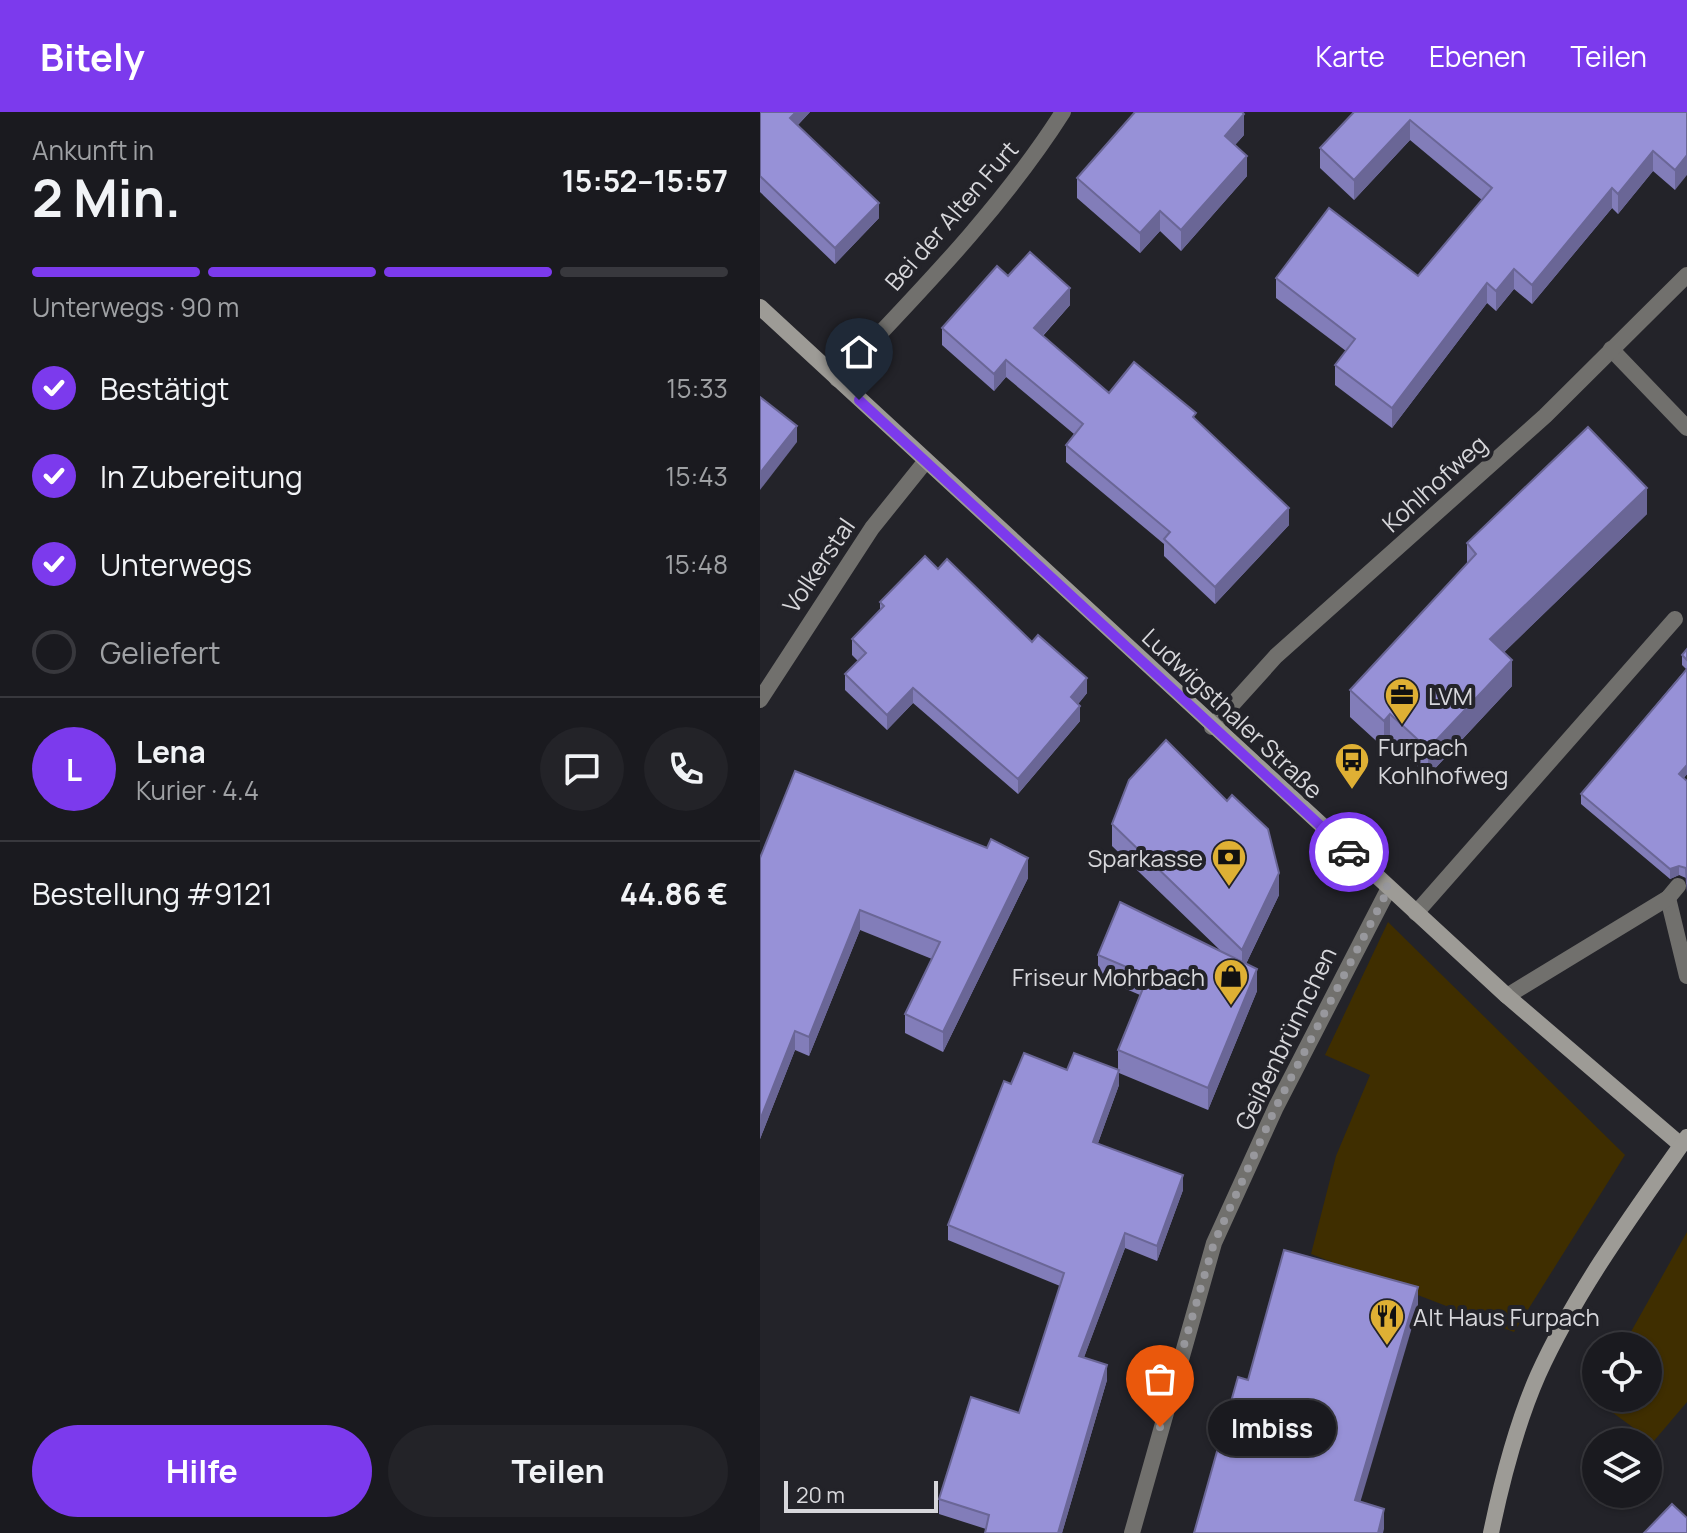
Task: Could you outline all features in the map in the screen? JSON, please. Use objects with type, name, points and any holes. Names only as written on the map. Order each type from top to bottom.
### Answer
[{"type":"street","name":"Bei der Alten Furt","points":[[837,379],[962,245],[1034,158],[1063,112]]},
{"type":"street","name":"Kohlhofweg","points":[[1212,727],[1276,656],[1545,416],[1687,275]]},
{"type":"street","name":"Ludwigsthaler Straße","points":[[760,307],[1507,996],[1684,1141]]},
{"type":"street","points":[[1611,349],[1687,428]]},
{"type":"street","name":"Volkerstal","points":[[760,700],[872,528],[925,462]]},
{"type":"street","points":[[1416,913],[1675,619]]},
{"type":"street","name":"Geißenbrünnchen","points":[[1132,1533],[1214,1243],[1276,1107],[1389,888]]},
{"type":"street","points":[[1507,996],[1673,892],[1687,976]]},
{"type":"street","points":[[1491,1533],[1521,1421],[1544,1363],[1593,1277],[1684,1141]]},
{"type":"shaded area","points":[[1388,922],[1625,1155],[1514,1332],[1311,1254],[1336,1156],[1370,1075],[1325,1055]]},
{"type":"shaded area","points":[[1687,1232],[1687,1402],[1662,1431],[1662,1428],[1634,1428],[1612,1412],[1662,1412],[1662,1332],[1631,1332]]},
{"type":"building","points":[[760,112],[796,112],[790,118],[879,203],[835,248],[760,176]]},
{"type":"building","points":[[1135,112],[1244,114],[1225,136],[1247,156],[1181,230],[1160,211],[1140,233],[1077,178]]},
{"type":"building","points":[[1354,112],[1687,112],[1687,155],[1675,170],[1653,151],[1618,194],[1612,188],[1532,285],[1514,269],[1496,291],[1487,283],[1392,408],[1335,365],[1355,339],[1276,278],[1329,208],[1418,276],[1492,188],[1410,120],[1354,180],[1320,148]]},
{"type":"building","points":[[1030,252],[1070,288],[1034,328],[1109,393],[1134,362],[1196,413],[1193,417],[1289,508],[1215,587],[1164,539],[1170,532],[1066,445],[1083,424],[1006,360],[994,374],[942,328],[997,266],[1008,276]]},
{"type":"building","points":[[760,397],[797,426],[760,473]]},
{"type":"building","points":[[1588,427],[1647,488],[1490,639],[1512,660],[1428,749],[1390,714],[1384,721],[1350,690],[1476,554],[1467,543]]},
{"type":"building","points":[[925,556],[938,569],[947,559],[1032,642],[1038,635],[1087,678],[1071,697],[1080,706],[1018,779],[913,688],[887,715],[845,674],[866,653],[852,639],[884,606],[880,602]]},
{"type":"building","points":[[1687,669],[1687,765],[1679,774],[1687,781],[1687,884],[1686,868],[1679,866],[1670,869],[1581,794]]},
{"type":"building","points":[[1166,740],[1227,801],[1232,795],[1268,829],[1279,873],[1242,950],[1112,824],[1129,780]]},
{"type":"building","points":[[795,771],[987,848],[991,839],[1028,858],[943,1032],[905,1014],[940,942],[860,910],[809,1037],[795,1031],[760,1120],[760,858]]},
{"type":"building","points":[[1120,902],[1257,969],[1208,1088],[1118,1050],[1148,976],[1098,955]]},
{"type":"building","points":[[1024,1053],[1067,1070],[1074,1053],[1119,1070],[1093,1142],[1183,1175],[1157,1246],[1125,1233],[1079,1356],[1107,1365],[1058,1533],[985,1533],[989,1515],[939,1499],[971,1397],[1019,1413],[1064,1273],[948,1225],[1004,1081],[1011,1084]]},
{"type":"building","points":[[1284,1250],[1418,1287],[1355,1500],[1384,1509],[1378,1533],[1194,1533],[1238,1377],[1248,1380]]},
{"type":"building","points":[[1672,1504],[1687,1518],[1687,1533],[1644,1533]]},
{"type":"way so far","points":[[1160,1427],[1214,1243],[1276,1107],[1389,888],[1349,852]]},
{"type":"place","name":"LVM","points":[[1402,726]]},
{"type":"place","name":"Furpach Kohlhofweg","points":[[1352,791]]},
{"type":"place","name":"Sparkasse","points":[[1229,888]]},
{"type":"place","name":"Friseur Mohrbach","points":[[1231,1007]]},
{"type":"place","name":"Alt Haus Furpach","points":[[1387,1347]]},
{"type":"place","name":"Imbiss","points":[[1160,1427]]},
{"type":"route","points":[[859,400],[1349,852]]}]
